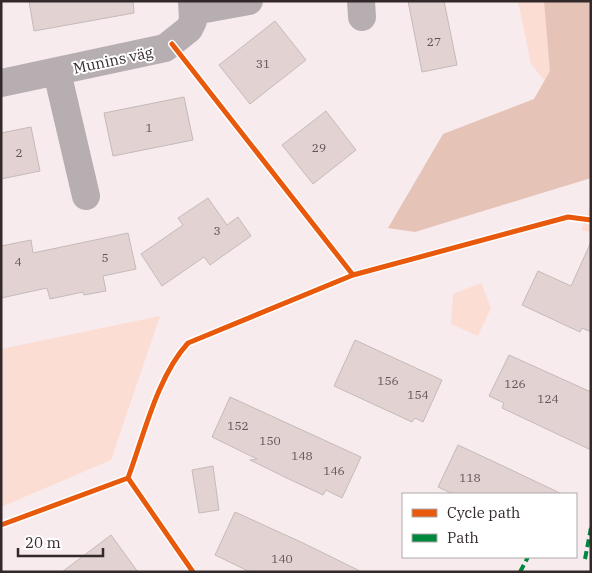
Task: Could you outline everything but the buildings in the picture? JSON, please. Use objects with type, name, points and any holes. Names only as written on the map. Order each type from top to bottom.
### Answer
[{"type":"street","points":[[193,6],[249,1]]},
{"type":"street","name":"Munins väg","points":[[1,83],[166,48],[189,28],[193,6]]},
{"type":"street","points":[[57,72],[86,196]]},
{"type":"shaded area","points":[[518,1],[591,1],[575,118],[531,64]]},
{"type":"shaded area","points":[[544,1],[591,1],[591,178],[415,232],[388,228],[443,134],[534,99],[550,71]]},
{"type":"shaded area","points":[[591,205],[591,232],[581,230]]},
{"type":"shaded area","points":[[481,283],[491,308],[478,336],[451,324],[453,294]]},
{"type":"shaded area","points":[[160,316],[111,460],[1,507],[1,349]]},
{"type":"marked path","points":[[585,559],[591,528]]},
{"type":"marked path","points":[[520,572],[527,558]]},
{"type":"cycle path","points":[[172,44],[353,275]]},
{"type":"cycle path","points":[[1,525],[128,478],[152,407],[168,372],[188,343],[353,275],[568,217],[591,220]]},
{"type":"cycle path","points":[[128,478],[193,572]]}]
